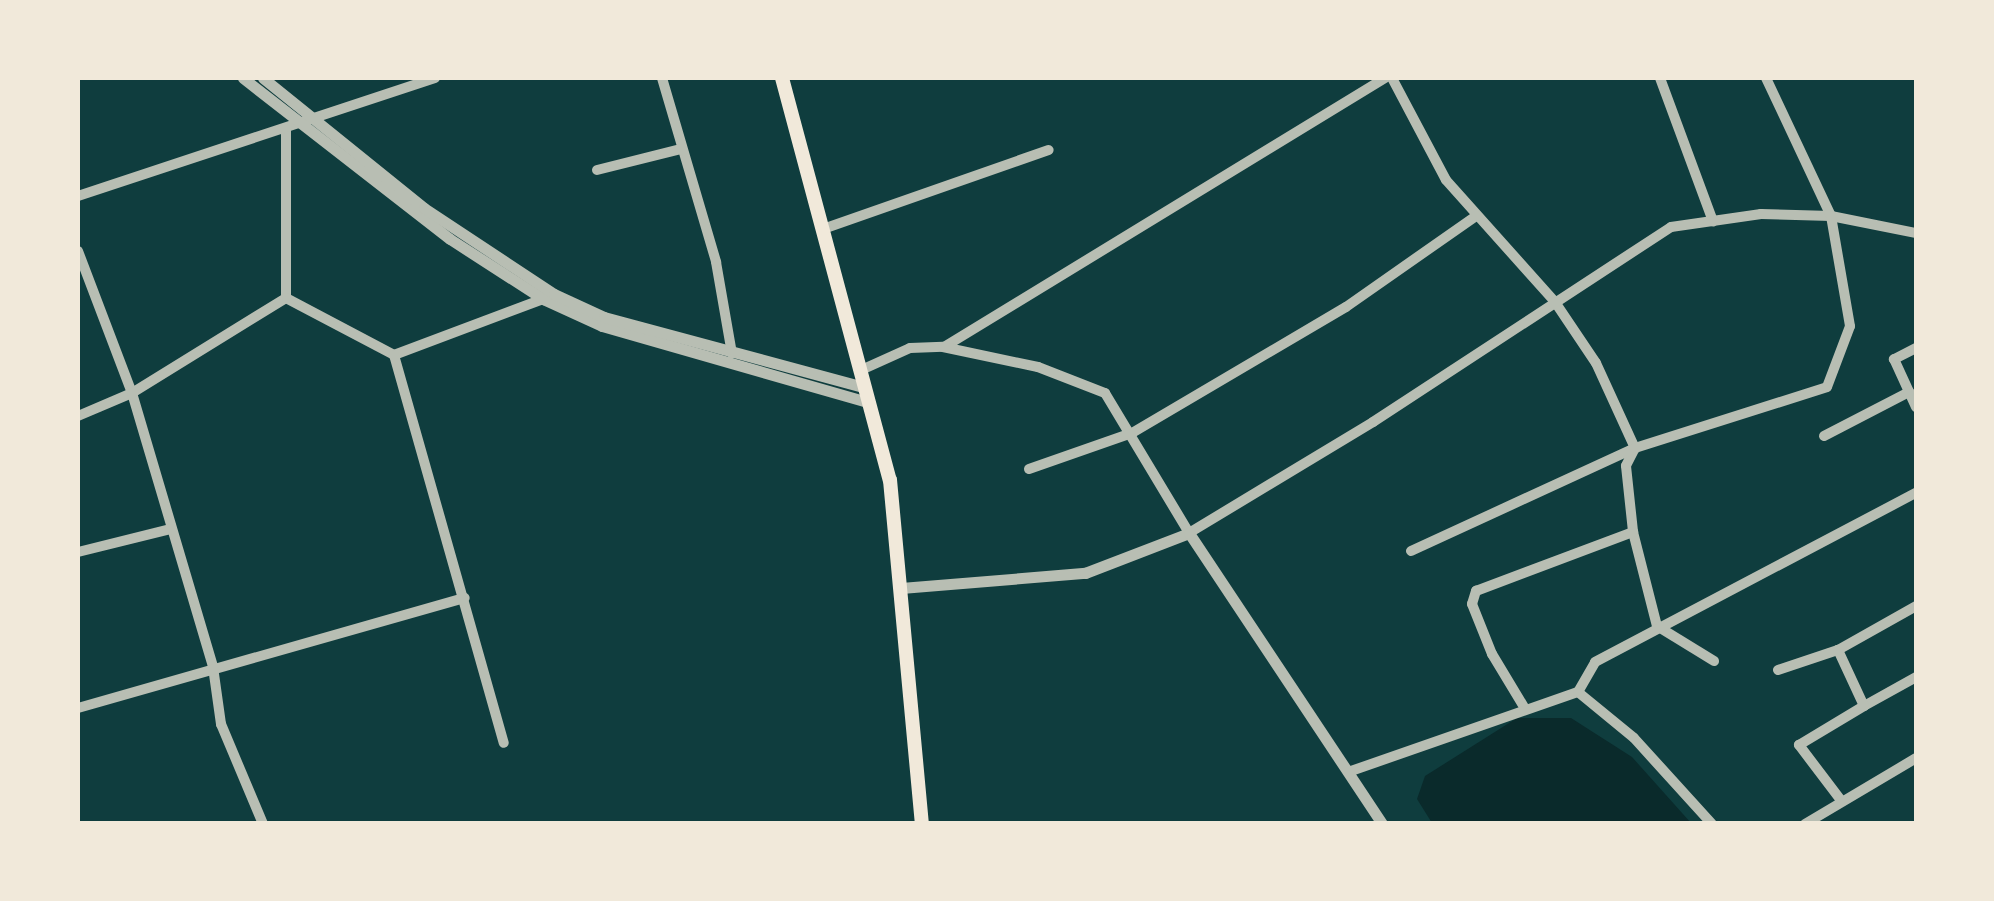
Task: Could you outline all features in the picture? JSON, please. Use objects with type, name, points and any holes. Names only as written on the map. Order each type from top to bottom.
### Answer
[{"type":"main road","points":[[782,78],[890,480],[922,824]]},
{"type":"street","points":[[244,78],[309,120],[548,297],[602,326],[866,395]]},
{"type":"street","points":[[263,78],[309,120]]},
{"type":"street","points":[[78,196],[435,78]]},
{"type":"street","points":[[662,78],[716,262],[732,354]]},
{"type":"street","points":[[943,348],[1388,78],[1446,180],[1555,302],[1596,363],[1635,448]]},
{"type":"street","points":[[1660,78],[1713,221]]},
{"type":"street","points":[[1412,551],[1635,448],[1827,387],[1850,326],[1831,216],[1766,78]]},
{"type":"street","points":[[286,128],[286,298]]},
{"type":"street","points":[[597,170],[681,149]]},
{"type":"street","points":[[823,229],[1048,150]]},
{"type":"street","points":[[1029,469],[1132,433],[1346,306],[1476,216]]},
{"type":"street","points":[[901,588],[1085,573],[1189,533],[1672,227],[1713,221],[1831,216],[1916,232]]},
{"type":"street","points":[[78,251],[132,393],[213,666],[221,724],[263,824]]},
{"type":"street","points":[[394,355],[548,297],[866,395]]},
{"type":"street","points":[[286,298],[394,355],[504,743]]},
{"type":"street","points":[[78,416],[132,393],[286,298]]},
{"type":"street","points":[[859,371],[910,348],[943,348],[1038,367],[1105,393],[1189,533],[1352,771],[1382,824]]},
{"type":"street","points":[[1916,348],[1894,359],[1916,407]]},
{"type":"street","points":[[1824,436],[1910,392]]},
{"type":"street","points":[[1635,448],[1626,466],[1633,532],[1657,626],[1714,661]]},
{"type":"street","points":[[1352,771],[1578,692],[1595,662],[1916,493]]},
{"type":"street","points":[[78,552],[171,529]]},
{"type":"street","points":[[1524,708],[1492,654],[1472,604],[1476,591],[1633,532]]},
{"type":"street","points":[[78,708],[213,666],[464,598]]},
{"type":"street","points":[[1778,670],[1838,650],[1916,606]]},
{"type":"street","points":[[1838,650],[1864,706]]},
{"type":"street","points":[[1840,798],[1800,745],[1916,677]]},
{"type":"street","points":[[1578,692],[1634,738],[1712,824]]},
{"type":"street","points":[[1805,824],[1840,798],[1916,758]]},
{"type":"water","points":[[1517,718],[1571,718],[1632,757],[1691,823],[1432,823],[1417,799],[1425,776]]}]
